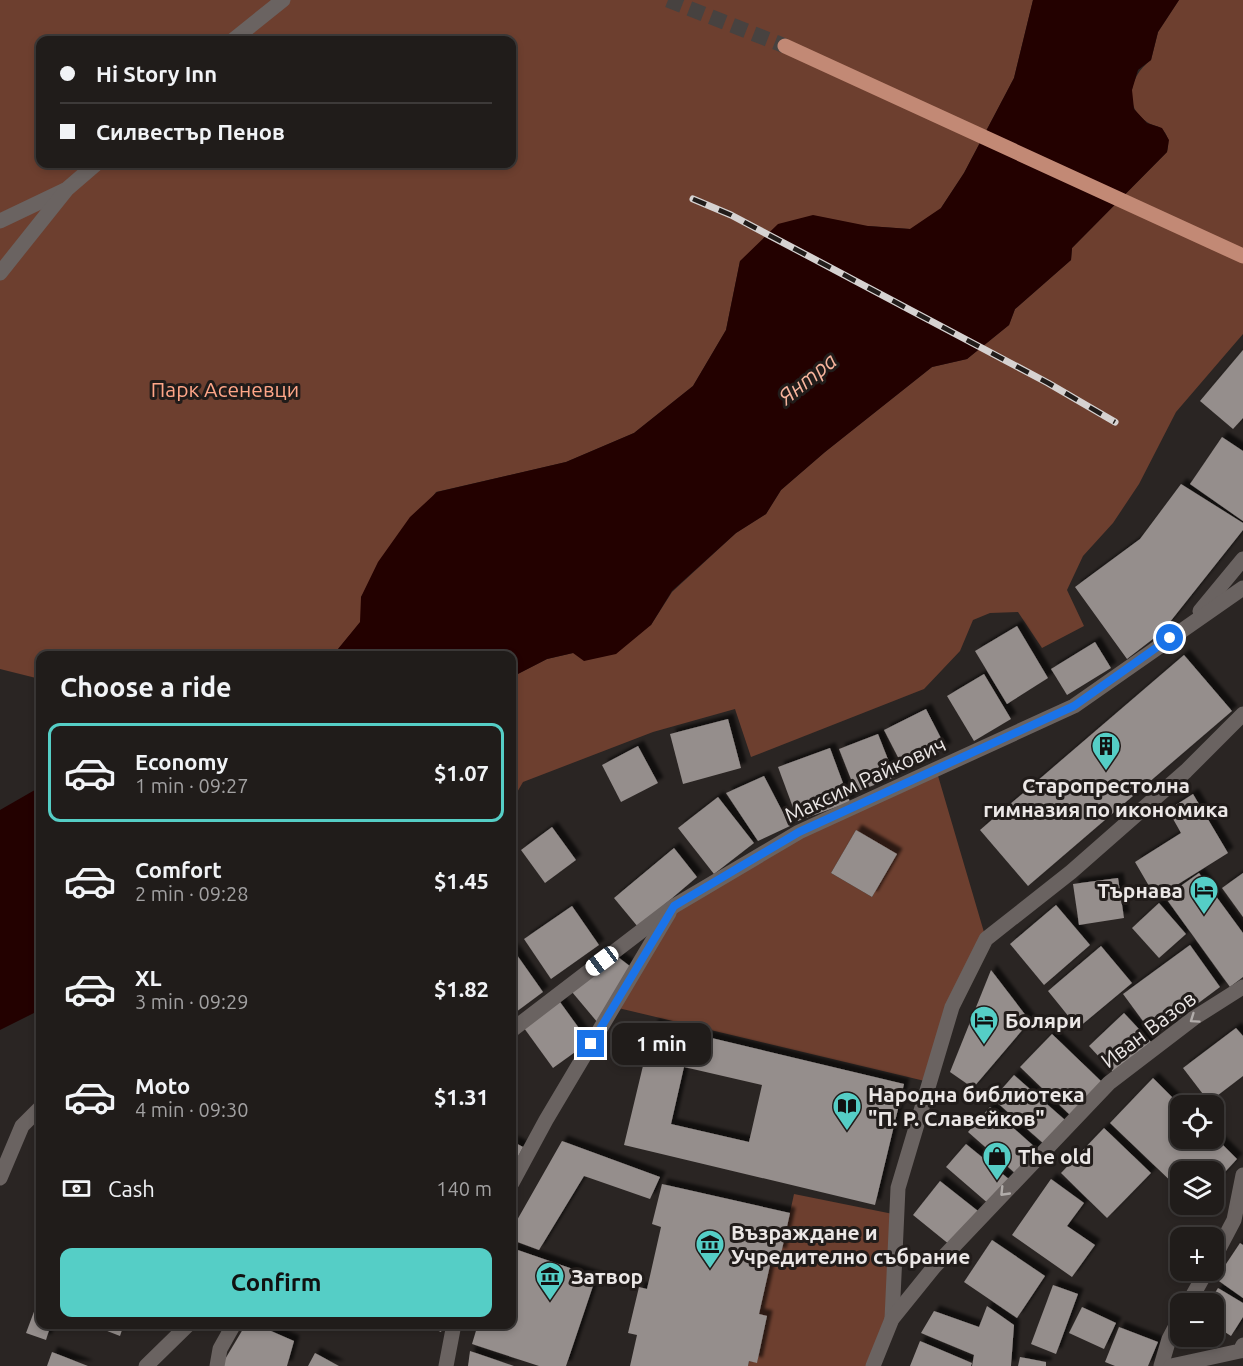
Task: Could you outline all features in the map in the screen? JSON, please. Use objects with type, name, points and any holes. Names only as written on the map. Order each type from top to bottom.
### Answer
[{"type":"main road","points":[[785,46],[1243,256]]},
{"type":"street","points":[[238,36],[283,0]]},
{"type":"street","points":[[0,273],[67,189],[91,168]]},
{"type":"street","points":[[0,221],[67,189]]},
{"type":"street","points":[[1189,625],[1243,559]]},
{"type":"street","points":[[1189,625],[1243,588]]},
{"type":"street","name":"Максим Райкович","points":[[516,1027],[674,906],[799,832],[1074,706],[1189,625]]},
{"type":"street","points":[[873,1366],[892,1319],[898,1188],[952,1006],[986,939],[1071,872],[1186,771],[1243,714]]},
{"type":"street","points":[[516,1176],[552,1109],[674,906]]},
{"type":"street","name":"Иван Вазов","points":[[892,1319],[934,1267],[1109,1083],[1194,1018],[1243,987]]},
{"type":"street","points":[[0,1178],[22,1126],[36,1112]]},
{"type":"street","points":[[1224,1239],[1234,1220],[1243,1175]]},
{"type":"street","points":[[146,1366],[184,1329]]},
{"type":"street","points":[[217,1366],[220,1349],[231,1329]]},
{"type":"street","points":[[446,1366],[453,1329]]},
{"type":"street","points":[[1161,1366],[1170,1337]]},
{"type":"street","points":[[1172,1366],[1240,1350],[1243,1345]]},
{"type":"green space","name":"Парк Асеневци","points":[[0,0],[1033,0],[1014,78],[964,173],[941,208],[940,222],[910,229],[868,226],[740,261],[726,330],[693,386],[634,433],[566,462],[436,492],[361,597],[361,622],[338,649],[333,651],[36,651],[36,678],[0,669]]},
{"type":"green space","points":[[1179,0],[1243,0],[1243,334],[1176,412],[1139,484],[1113,523],[1083,556],[1067,590],[1084,626],[1042,648],[1018,612],[990,613],[973,620],[960,651],[924,689],[751,757],[735,709],[653,732],[523,782],[516,794],[516,675],[547,659],[573,653],[651,625],[672,592],[736,533],[766,514],[781,490],[825,452],[932,367],[967,359],[1009,325],[1015,309],[1071,260],[1072,248],[1167,152],[1166,135],[1161,128],[1149,123],[1139,115],[1132,99],[1134,82],[1144,66],[1151,60],[1158,32]]},
{"type":"green space","points":[[936,769],[986,939],[929,1082],[614,1007],[674,906],[799,832]],"holes":[[[856,830],[896,854],[872,897],[831,873]]]},
{"type":"green space","points":[[794,1194],[898,1215],[892,1319],[873,1366],[748,1366],[749,1361],[757,1362],[767,1317],[759,1314],[773,1252],[781,1254]]},
{"type":"water","name":"Янтра","points":[[1033,0],[1179,0],[1158,32],[1151,60],[1138,70],[1132,90],[1134,109],[1147,123],[1162,128],[1169,140],[1167,152],[1072,248],[1071,260],[1015,309],[1009,325],[967,359],[932,367],[825,452],[781,490],[766,514],[736,533],[672,591],[651,625],[616,654],[584,661],[573,653],[547,659],[516,675],[516,651],[333,651],[338,649],[360,622],[361,597],[378,562],[410,517],[437,492],[566,462],[634,433],[693,386],[726,330],[740,261],[778,224],[813,215],[868,226],[910,229],[941,208],[964,173],[1014,78]]},
{"type":"water","points":[[36,789],[36,1012],[0,1030],[0,810]]},
{"type":"building","points":[[1243,350],[1243,418],[1233,429],[1200,401]]},
{"type":"building","points":[[1222,437],[1243,451],[1243,521],[1190,484]]},
{"type":"building","points":[[1181,484],[1243,523],[1243,530],[1162,632],[1127,659],[1075,587],[1140,539]]},
{"type":"building","points":[[1017,626],[1048,678],[1007,704],[975,651]]},
{"type":"building","points":[[1095,642],[1111,668],[1067,695],[1051,669]]},
{"type":"building","name":"Старопрестолна гимназия по икономика","points":[[1184,655],[1232,711],[1028,886],[980,830]]},
{"type":"building","points":[[984,674],[1011,719],[974,741],[947,696]]},
{"type":"building","points":[[926,709],[946,748],[904,769],[884,730]]},
{"type":"building","points":[[728,719],[741,768],[683,784],[670,734]]},
{"type":"building","points":[[878,734],[895,777],[856,792],[839,749]]},
{"type":"building","points":[[638,746],[658,783],[621,802],[602,765]]},
{"type":"building","points":[[830,748],[850,802],[798,821],[778,767]]},
{"type":"building","points":[[764,776],[790,826],[758,841],[726,793]]},
{"type":"building","points":[[1193,794],[1228,853],[1156,898],[1135,862],[1181,833],[1168,810]]},
{"type":"building","points":[[718,797],[754,843],[714,874],[678,828]]},
{"type":"building","points":[[552,827],[576,860],[545,883],[521,850]]},
{"type":"building","points":[[856,830],[897,854],[872,897],[831,873]]},
{"type":"building","points":[[674,848],[697,877],[638,927],[614,898]]},
{"type":"building","name":"Търнава","points":[[1199,873],[1243,933],[1243,977],[1230,987],[1165,897]]},
{"type":"building","points":[[1243,873],[1243,917],[1222,888]]},
{"type":"building","points":[[1118,878],[1124,918],[1079,925],[1073,884]]},
{"type":"building","points":[[1159,903],[1186,934],[1159,958],[1132,928]]},
{"type":"building","points":[[1056,905],[1090,945],[1044,985],[1010,944]]},
{"type":"building","points":[[572,906],[599,945],[551,979],[524,939]]},
{"type":"building","points":[[1190,945],[1220,987],[1154,1036],[1123,994]]},
{"type":"building","points":[[1101,946],[1132,983],[1078,1028],[1048,991]]},
{"type":"building","points":[[516,954],[543,992],[516,1012]]},
{"type":"building","points":[[618,957],[631,967],[598,1023],[572,992]]},
{"type":"building","name":"Боляри","points":[[991,970],[1030,1021],[973,1088],[950,1072]]},
{"type":"building","points":[[560,1002],[589,1042],[553,1068],[524,1028]]},
{"type":"building","points":[[1124,1013],[1151,1042],[1116,1075],[1089,1046]]},
{"type":"building","points":[[653,1024],[904,1084],[875,1205],[624,1145]],"holes":[[[684,1067],[762,1085],[749,1142],[671,1124]]]},
{"type":"building","points":[[1236,1028],[1243,1036],[1243,1076],[1218,1095],[1204,1095],[1183,1068]]},
{"type":"building","points":[[1052,1034],[1103,1083],[1071,1116],[1020,1067]]},
{"type":"building","points":[[1014,1075],[1065,1120],[1044,1144],[993,1099]]},
{"type":"building","points":[[1153,1078],[1170,1095],[1170,1149],[1224,1149],[1224,1146],[1237,1159],[1224,1173],[1224,1161],[1170,1161],[1170,1180],[1110,1123]]},
{"type":"building","points":[[990,1107],[1037,1149],[1016,1174],[968,1132]]},
{"type":"building","points":[[1104,1128],[1151,1173],[1107,1218],[1061,1173]]},
{"type":"building","points":[[562,1141],[660,1177],[650,1199],[584,1176],[539,1250],[516,1241],[516,1222]]},
{"type":"building","points":[[516,1143],[523,1147],[516,1161]]},
{"type":"building","points":[[966,1144],[1010,1180],[990,1205],[946,1167]]},
{"type":"building","points":[[1051,1179],[1084,1203],[1067,1226],[1095,1245],[1072,1277],[1012,1235]]},
{"type":"building","points":[[940,1181],[978,1211],[950,1245],[913,1215]]},
{"type":"building","name":"Възраждане и Учредително събрание","points":[[662,1184],[790,1213],[781,1254],[773,1252],[759,1314],[767,1316],[757,1363],[749,1361],[748,1366],[630,1366],[637,1335],[628,1333],[639,1287],[647,1289],[661,1227],[652,1224]]},
{"type":"building","points":[[992,1240],[1045,1276],[1017,1318],[964,1282]]},
{"type":"building","points":[[1240,1243],[1243,1245],[1243,1298],[1219,1281],[1224,1281],[1224,1267]]},
{"type":"building","name":"Затвор","points":[[516,1249],[596,1277],[566,1366],[539,1366],[472,1344],[476,1329],[516,1329]]},
{"type":"building","points":[[1053,1285],[1078,1294],[1056,1354],[1031,1344]]},
{"type":"building","points":[[1218,1288],[1243,1303],[1243,1317],[1231,1336],[1224,1331],[1224,1293],[1215,1293]]},
{"type":"building","points":[[36,1306],[36,1329],[49,1329],[46,1340],[26,1333]]},
{"type":"building","points":[[987,1306],[1014,1325],[1011,1366],[972,1366],[974,1355],[921,1333],[934,1311],[979,1327]]},
{"type":"building","points":[[1082,1307],[1116,1323],[1104,1349],[1069,1333]]},
{"type":"building","points":[[1119,1327],[1158,1342],[1148,1366],[1115,1366],[1105,1362]]},
{"type":"building","points":[[102,1329],[122,1329],[120,1336]]},
{"type":"building","points":[[243,1329],[266,1329],[294,1341],[287,1366],[221,1366]]},
{"type":"building","points":[[920,1341],[972,1363],[971,1366],[910,1366]]},
{"type":"building","points":[[470,1351],[514,1366],[468,1366]]},
{"type":"building","points":[[52,1352],[88,1366],[47,1366]]},
{"type":"building","points":[[315,1353],[339,1366],[308,1366]]},
{"type":"building","points":[[1020,1357],[1046,1362],[1046,1366],[1018,1366]]},
{"type":"tunnel","points":[[668,0],[785,46]]},
{"type":"railway","points":[[693,199],[731,215],[1048,383],[1115,422]]},
{"type":"place","name":"Старопрестолна гимназия по икономика","points":[[1106,772]]},
{"type":"place","name":"Търнава","points":[[1204,916]]},
{"type":"place","name":"Боляри","points":[[984,1046]]},
{"type":"place","name":"Народна библиотека \"П. Р. Славейков\"","points":[[847,1132]]},
{"type":"place","name":"The old","points":[[997,1182]]},
{"type":"place","name":"Възраждане и Учредително събрание","points":[[710,1270]]},
{"type":"place","name":"Затвор","points":[[550,1302]]},
{"type":"route","points":[[591,1044],[674,906],[799,832],[1074,706],[1170,638]]}]
